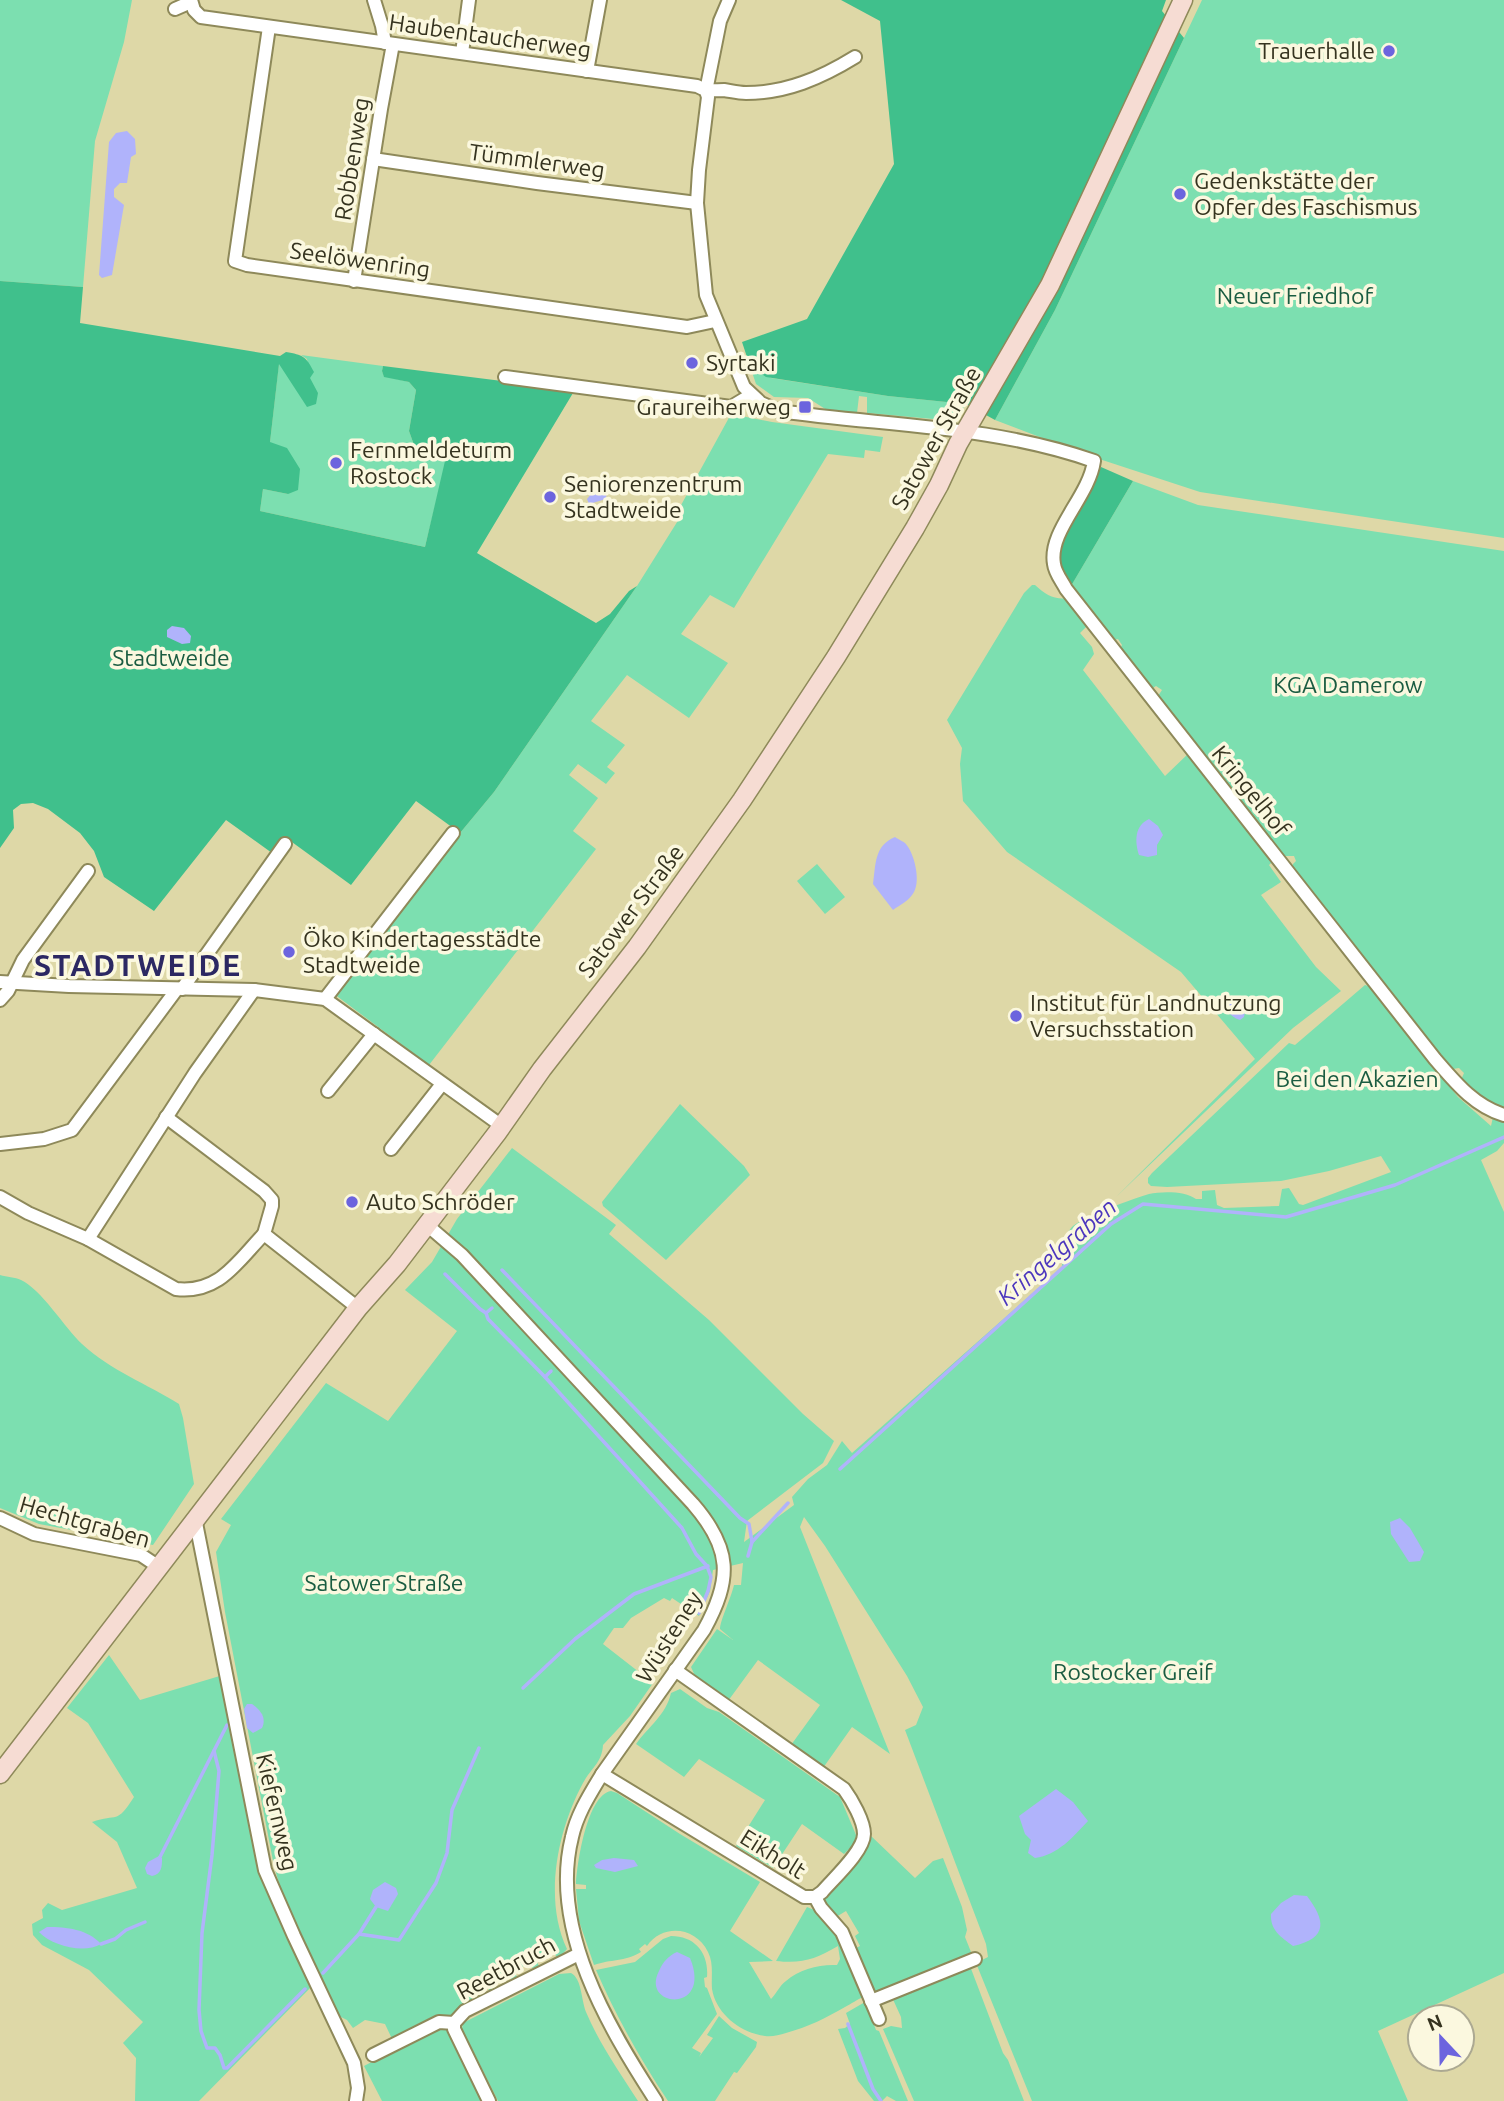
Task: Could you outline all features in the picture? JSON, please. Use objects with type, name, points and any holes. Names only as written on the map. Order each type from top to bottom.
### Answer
[{"type":"main road","name":"Satower Straße","points":[[0,1774],[195,1518],[358,1308],[382,1283],[502,1126],[550,1058],[637,947],[783,740],[911,534],[966,431],[1050,285],[1183,0]]},
{"type":"street","points":[[374,0],[389,43]]},
{"type":"street","points":[[462,53],[469,0]]},
{"type":"street","points":[[587,71],[600,0]]},
{"type":"street","points":[[729,0],[720,21],[706,91],[708,97],[697,203],[706,295],[738,377],[751,395],[779,411],[966,431]]},
{"type":"street","name":"Haubentaucherweg","points":[[175,9],[191,1],[194,10],[201,17],[697,86],[706,91],[746,93],[788,88],[823,75],[855,57]]},
{"type":"street","name":"Seelöwenring","points":[[269,27],[234,261],[354,281],[687,327],[715,321]]},
{"type":"street","name":"Robbenweg","points":[[354,281],[389,43]]},
{"type":"street","name":"Tümmlerweg","points":[[373,159],[697,203]]},
{"type":"street","points":[[505,377],[732,407],[751,395]]},
{"type":"street","name":"Kringelhof","points":[[966,431],[1040,444],[1094,461],[1088,486],[1058,534],[1054,547],[1053,562],[1066,589],[1447,1073],[1465,1093],[1504,1115]]},
{"type":"street","points":[[325,999],[453,833]]},
{"type":"street","points":[[0,1144],[44,1139],[72,1130],[285,845]]},
{"type":"street","points":[[6,983],[88,871]]},
{"type":"street","points":[[6,983],[254,990],[325,999],[502,1126]]},
{"type":"street","points":[[0,1000],[8,991],[6,983]]},
{"type":"street","points":[[88,1239],[166,1117],[254,990]]},
{"type":"street","points":[[328,1091],[374,1034]]},
{"type":"street","points":[[391,1149],[442,1084]]},
{"type":"street","points":[[0,1197],[28,1213],[88,1239],[176,1289],[188,1291],[205,1288],[221,1279],[264,1234],[272,1200],[264,1191],[166,1117]]},
{"type":"street","name":"Wüsteney","points":[[427,1225],[461,1255],[693,1504],[713,1531],[722,1554],[723,1588],[715,1610],[704,1630],[602,1774],[580,1814],[572,1836],[569,1857],[568,1911],[579,1954],[617,2034],[656,2101]]},
{"type":"street","points":[[264,1234],[358,1308]]},
{"type":"street","name":"Hechtgraben","points":[[0,1518],[34,1534],[141,1555],[159,1566]]},
{"type":"street","name":"Kiefernweg","points":[[195,1518],[265,1870],[293,1936],[354,2063],[358,2088],[356,2101]]},
{"type":"street","name":"Eikholt","points":[[602,1774],[804,1897],[815,1897],[822,1892],[861,1845],[864,1834],[852,1800],[844,1789],[676,1670]]},
{"type":"street","points":[[815,1897],[842,1932],[878,2019]]},
{"type":"street","name":"Reetbruch","points":[[489,2101],[454,2029],[454,2023],[465,2011],[579,1954]]},
{"type":"street","points":[[871,2001],[975,1959]]},
{"type":"street","name":"Reetbruch","points":[[373,2055],[439,2022],[454,2023]]},
{"type":"green space","points":[[0,0],[132,0],[124,42],[95,141],[83,287],[0,281]]},
{"type":"green space","points":[[841,0],[1166,0],[1162,11],[1184,38],[1055,310],[995,420],[966,404],[888,396],[766,377],[750,366],[742,342],[807,319],[894,164],[880,21]]},
{"type":"green space","name":"Neuer Friedhof","points":[[1202,0],[1504,0],[1504,538],[1200,492],[1087,455],[995,420],[1055,310]]},
{"type":"green space","name":"Stadtweide","points":[[0,281],[83,287],[80,323],[280,356],[286,352],[303,357],[314,372],[310,378],[318,393],[316,404],[307,407],[279,364],[270,442],[287,448],[300,469],[298,490],[288,494],[263,489],[260,511],[425,547],[445,461],[414,445],[409,431],[416,390],[409,382],[384,377],[383,366],[573,390],[477,553],[596,623],[610,614],[629,591],[637,586],[494,792],[460,833],[416,801],[351,885],[285,837],[272,853],[226,820],[154,911],[104,877],[94,851],[80,833],[48,809],[33,803],[21,804],[13,810],[14,828],[0,848]]},
{"type":"green space","points":[[301,355],[383,366],[384,376],[409,382],[416,390],[409,431],[414,445],[446,461],[425,547],[260,511],[263,489],[288,494],[270,442],[279,363],[310,378],[307,359]]},
{"type":"green space","points":[[750,366],[771,378],[888,396],[966,404],[955,421],[867,413],[867,397],[859,396],[857,413],[830,412],[808,398],[774,397],[756,384]]},
{"type":"green space","points":[[731,414],[883,437],[880,452],[865,450],[864,458],[828,454],[734,608],[710,595],[681,634],[728,663],[689,718],[627,675],[591,721],[625,745],[607,767],[615,773],[606,784],[578,764],[569,775],[598,798],[573,831],[596,849],[429,1065],[334,994],[494,792],[637,586],[684,511],[680,507]]},
{"type":"green space","points":[[1101,467],[1133,481],[1071,586],[1060,567],[1060,543],[1072,516]]},
{"type":"green space","points":[[1133,481],[1198,505],[1504,551],[1504,1143],[1497,1151],[1481,1160],[1504,1212],[1504,1973],[1439,2003],[1406,2003],[1406,2018],[1378,2031],[1408,2101],[1032,2101],[976,1963],[988,1957],[986,1944],[905,1730],[916,1725],[923,1707],[907,1676],[804,1517],[800,1527],[890,1754],[852,1727],[823,1768],[791,1745],[820,1705],[758,1660],[728,1701],[696,1678],[691,1667],[717,1629],[733,1640],[720,1629],[734,1585],[741,1585],[743,1563],[713,1570],[710,1591],[699,1616],[672,1598],[670,1601],[664,1598],[631,1618],[623,1628],[614,1628],[603,1644],[653,1683],[630,1716],[603,1745],[601,1756],[583,1783],[567,1821],[555,1887],[560,1929],[567,1949],[558,1959],[553,1951],[536,1960],[540,1968],[534,1971],[530,1963],[514,1971],[518,1979],[513,1982],[508,1974],[493,1981],[496,1990],[491,1993],[486,1985],[471,1993],[475,2001],[450,2018],[393,2041],[385,2024],[365,2020],[353,2028],[347,2020],[335,2014],[283,1897],[274,1866],[225,1612],[216,1552],[231,1525],[221,1519],[326,1383],[388,1421],[457,1331],[405,1290],[432,1262],[457,1219],[512,1148],[616,1225],[609,1234],[709,1320],[803,1414],[834,1441],[823,1463],[747,1521],[744,1542],[794,1505],[792,1497],[808,1479],[827,1465],[842,1441],[852,1453],[1062,1267],[1067,1235],[1079,1222],[1132,1199],[1160,1192],[1180,1193],[1202,1199],[1202,1191],[1215,1190],[1217,1205],[1224,1208],[1279,1206],[1282,1189],[1289,1188],[1299,1204],[1303,1205],[1391,1172],[1381,1156],[1281,1181],[1167,1187],[1151,1186],[1148,1183],[1152,1173],[1289,1043],[1295,1045],[1365,985],[1371,987],[1458,1097],[1491,1126],[1499,1107],[1480,1098],[1461,1080],[1464,1073],[1459,1068],[1453,1069],[1425,1040],[1292,868],[1296,861],[1294,856],[1284,856],[1177,723],[1158,696],[1162,690],[1151,686],[1120,649],[1122,645],[1118,639],[1114,640],[1071,586]]},
{"type":"green space","points":[[1032,585],[1050,596],[1069,598],[1089,624],[1080,633],[1092,647],[1094,654],[1083,670],[1165,776],[1189,753],[1274,860],[1269,865],[1281,882],[1261,895],[1316,967],[1341,991],[1293,1028],[1116,1197],[1255,1059],[1181,972],[1007,852],[963,801],[960,764],[962,748],[947,720],[1024,593]]},
{"type":"green space","points":[[817,864],[845,897],[825,914],[797,881]]},
{"type":"green space","points":[[680,1104],[750,1175],[666,1260],[603,1206],[602,1202]]},
{"type":"green space","points":[[0,1275],[19,1279],[29,1285],[75,1337],[93,1353],[179,1404],[194,1484],[153,1545],[39,1524],[0,1508]]},
{"type":"green space","points":[[109,1655],[140,1700],[223,1675],[243,1789],[263,1879],[314,1984],[199,2101],[135,2101],[136,2058],[123,2043],[143,2022],[89,1970],[42,1945],[33,1935],[32,1924],[43,1918],[42,1910],[48,1903],[62,1910],[137,1888],[117,1842],[92,1822],[120,1815],[134,1797],[88,1723],[67,1708]]},
{"type":"green space","points":[[680,1689],[707,1708],[719,1712],[840,1797],[856,1835],[855,1843],[844,1854],[802,1824],[773,1868],[736,1846],[765,1800],[699,1759],[684,1777],[636,1744],[661,1714],[671,1693]]},
{"type":"green space","points":[[611,1791],[760,1882],[730,1931],[773,1961],[749,1962],[771,1999],[784,1983],[797,1973],[817,1966],[837,1965],[840,1959],[838,1946],[808,1960],[776,1961],[807,1907],[818,1912],[835,1933],[863,1997],[809,2025],[765,2036],[747,2031],[724,2014],[714,1998],[712,1966],[708,1952],[696,1937],[688,1933],[670,1931],[647,1946],[645,1944],[639,1949],[641,1952],[635,1955],[594,1965],[579,1921],[576,1889],[586,1889],[586,1885],[576,1884],[581,1847],[590,1817],[603,1795]]},
{"type":"green space","points":[[871,1836],[915,1878],[933,1861],[943,1858],[962,1907],[967,1930],[965,1937],[973,1957],[874,1994],[854,1949],[860,1946],[855,1936],[859,1933],[846,1911],[836,1917],[823,1898],[864,1853]]},
{"type":"green space","points":[[671,1936],[693,1943],[706,1960],[705,1987],[717,2014],[692,2048],[701,2053],[699,2057],[713,2038],[707,2035],[719,2016],[732,2028],[757,2042],[715,2101],[668,2101],[629,2037],[596,1970],[635,1962],[663,1939]]},
{"type":"green space","points":[[970,1966],[1024,2101],[914,2101],[883,2029],[891,2026],[902,2028],[901,2017],[891,1995]]},
{"type":"green space","points":[[571,1973],[577,1980],[586,2012],[597,2035],[638,2101],[498,2101],[462,2029],[463,2023],[559,1974]]},
{"type":"green space","points":[[865,2002],[908,2101],[896,2101],[887,2096],[882,2101],[874,2101],[858,2081],[838,2029],[850,2024],[846,2013]]},
{"type":"green space","points":[[439,2027],[449,2029],[484,2101],[382,2101],[364,2066]]},
{"type":"water","points":[[127,131],[135,139],[136,154],[131,157],[127,183],[120,183],[114,189],[114,197],[124,205],[112,275],[102,278],[99,275],[109,142],[116,133]]},
{"type":"water","points":[[603,485],[607,489],[606,499],[589,504],[587,499],[597,487]]},
{"type":"water","points":[[172,626],[184,628],[191,636],[190,643],[182,644],[167,637],[167,630]]},
{"type":"water","points":[[1149,819],[1158,826],[1163,835],[1157,845],[1157,855],[1148,857],[1139,855],[1136,840],[1138,830]]},
{"type":"water","points":[[895,837],[905,843],[911,853],[916,866],[917,881],[912,895],[893,910],[873,884],[880,851],[883,845]]},
{"type":"water","points":[[1230,997],[1251,1010],[1245,1012],[1240,1020],[1231,1015],[1225,1007],[1223,1001]]},
{"type":"water","points":[[1400,1518],[1410,1528],[1424,1552],[1420,1561],[1409,1562],[1391,1534],[1390,1522]]},
{"type":"water","points":[[247,1704],[255,1706],[263,1717],[262,1728],[253,1733],[247,1728],[244,1709]]},
{"type":"water","points":[[1056,1789],[1073,1802],[1088,1821],[1058,1849],[1035,1858],[1028,1853],[1031,1840],[1025,1834],[1019,1816]]},
{"type":"water","points":[[159,1856],[162,1858],[160,1872],[152,1876],[147,1874],[145,1868],[148,1862]]},
{"type":"water","points":[[614,1858],[634,1860],[638,1866],[615,1872],[596,1868],[594,1865]]},
{"type":"water","points":[[385,1882],[396,1888],[398,1894],[388,1911],[376,1907],[370,1899],[373,1890]]},
{"type":"water","points":[[1294,1895],[1307,1896],[1320,1920],[1320,1927],[1313,1938],[1293,1946],[1274,1929],[1271,1914],[1281,1903]]},
{"type":"water","points":[[47,1927],[76,1930],[101,1944],[86,1948],[60,1945],[39,1932]]},
{"type":"water","points":[[677,1952],[690,1958],[694,1976],[692,1989],[685,1996],[667,1998],[659,1992],[656,1983],[662,1965],[668,1957]]},
{"type":"waterway","name":"Kringelgraben","points":[[840,1469],[1111,1224],[1143,1204],[1286,1217],[1395,1185],[1504,1137]]},
{"type":"waterway","points":[[502,1270],[740,1518],[749,1524],[752,1542]]},
{"type":"waterway","points":[[445,1274],[486,1313],[488,1319],[545,1377],[682,1528],[696,1554],[707,1566],[711,1577],[699,1613]]},
{"type":"waterway","points":[[486,1313],[492,1308]]},
{"type":"waterway","points":[[545,1377],[551,1371]]},
{"type":"waterway","name":"Kringelgraben","points":[[748,1556],[752,1542],[788,1503]]},
{"type":"waterway","name":"Kringelgraben","points":[[523,1688],[575,1639],[634,1594],[708,1566]]},
{"type":"waterway","points":[[160,1857],[227,1725]]},
{"type":"waterway","name":"Kringelgraben","points":[[323,1973],[359,1934],[399,1940],[436,1883],[447,1853],[452,1810],[479,1748]]},
{"type":"waterway","points":[[214,1751],[219,1771],[202,1933],[199,2010],[201,2031],[207,2048],[215,2048],[224,2068],[227,2068],[305,1989]]},
{"type":"waterway","points":[[359,1934],[376,1907]]},
{"type":"waterway","points":[[101,1944],[145,1922]]},
{"type":"waterway","points":[[848,2024],[873,2089],[881,2101]]},
{"type":"place","name":"Trauerhalle","points":[[1389,51]]},
{"type":"place","name":"Gedenkstätte der Opfer des Faschismus","points":[[1180,194]]},
{"type":"place","name":"Syrtaki","points":[[692,363]]},
{"type":"place","name":"Graureiherweg","points":[[805,407]]},
{"type":"place","name":"Fernmeldeturm Rostock","points":[[336,463]]},
{"type":"place","name":"Seniorenzentrum Stadtweide","points":[[550,497]]},
{"type":"place","name":"Öko Kindertagesstädte Stadtweide","points":[[289,952]]},
{"type":"place","name":"Institut für Landnutzung Versuchsstation","points":[[1016,1016]]},
{"type":"place","name":"Auto Schröder","points":[[352,1202]]},
{"type":"district","name":"STADTWEIDE","points":[[138,966]]},
{"type":"park label","name":"KGA Damerow","points":[[1348,685]]},
{"type":"park label","name":"Bei den Akazien","points":[[1357,1079]]},
{"type":"park label","name":"Rostocker Greif","points":[[1133,1672]]}]
